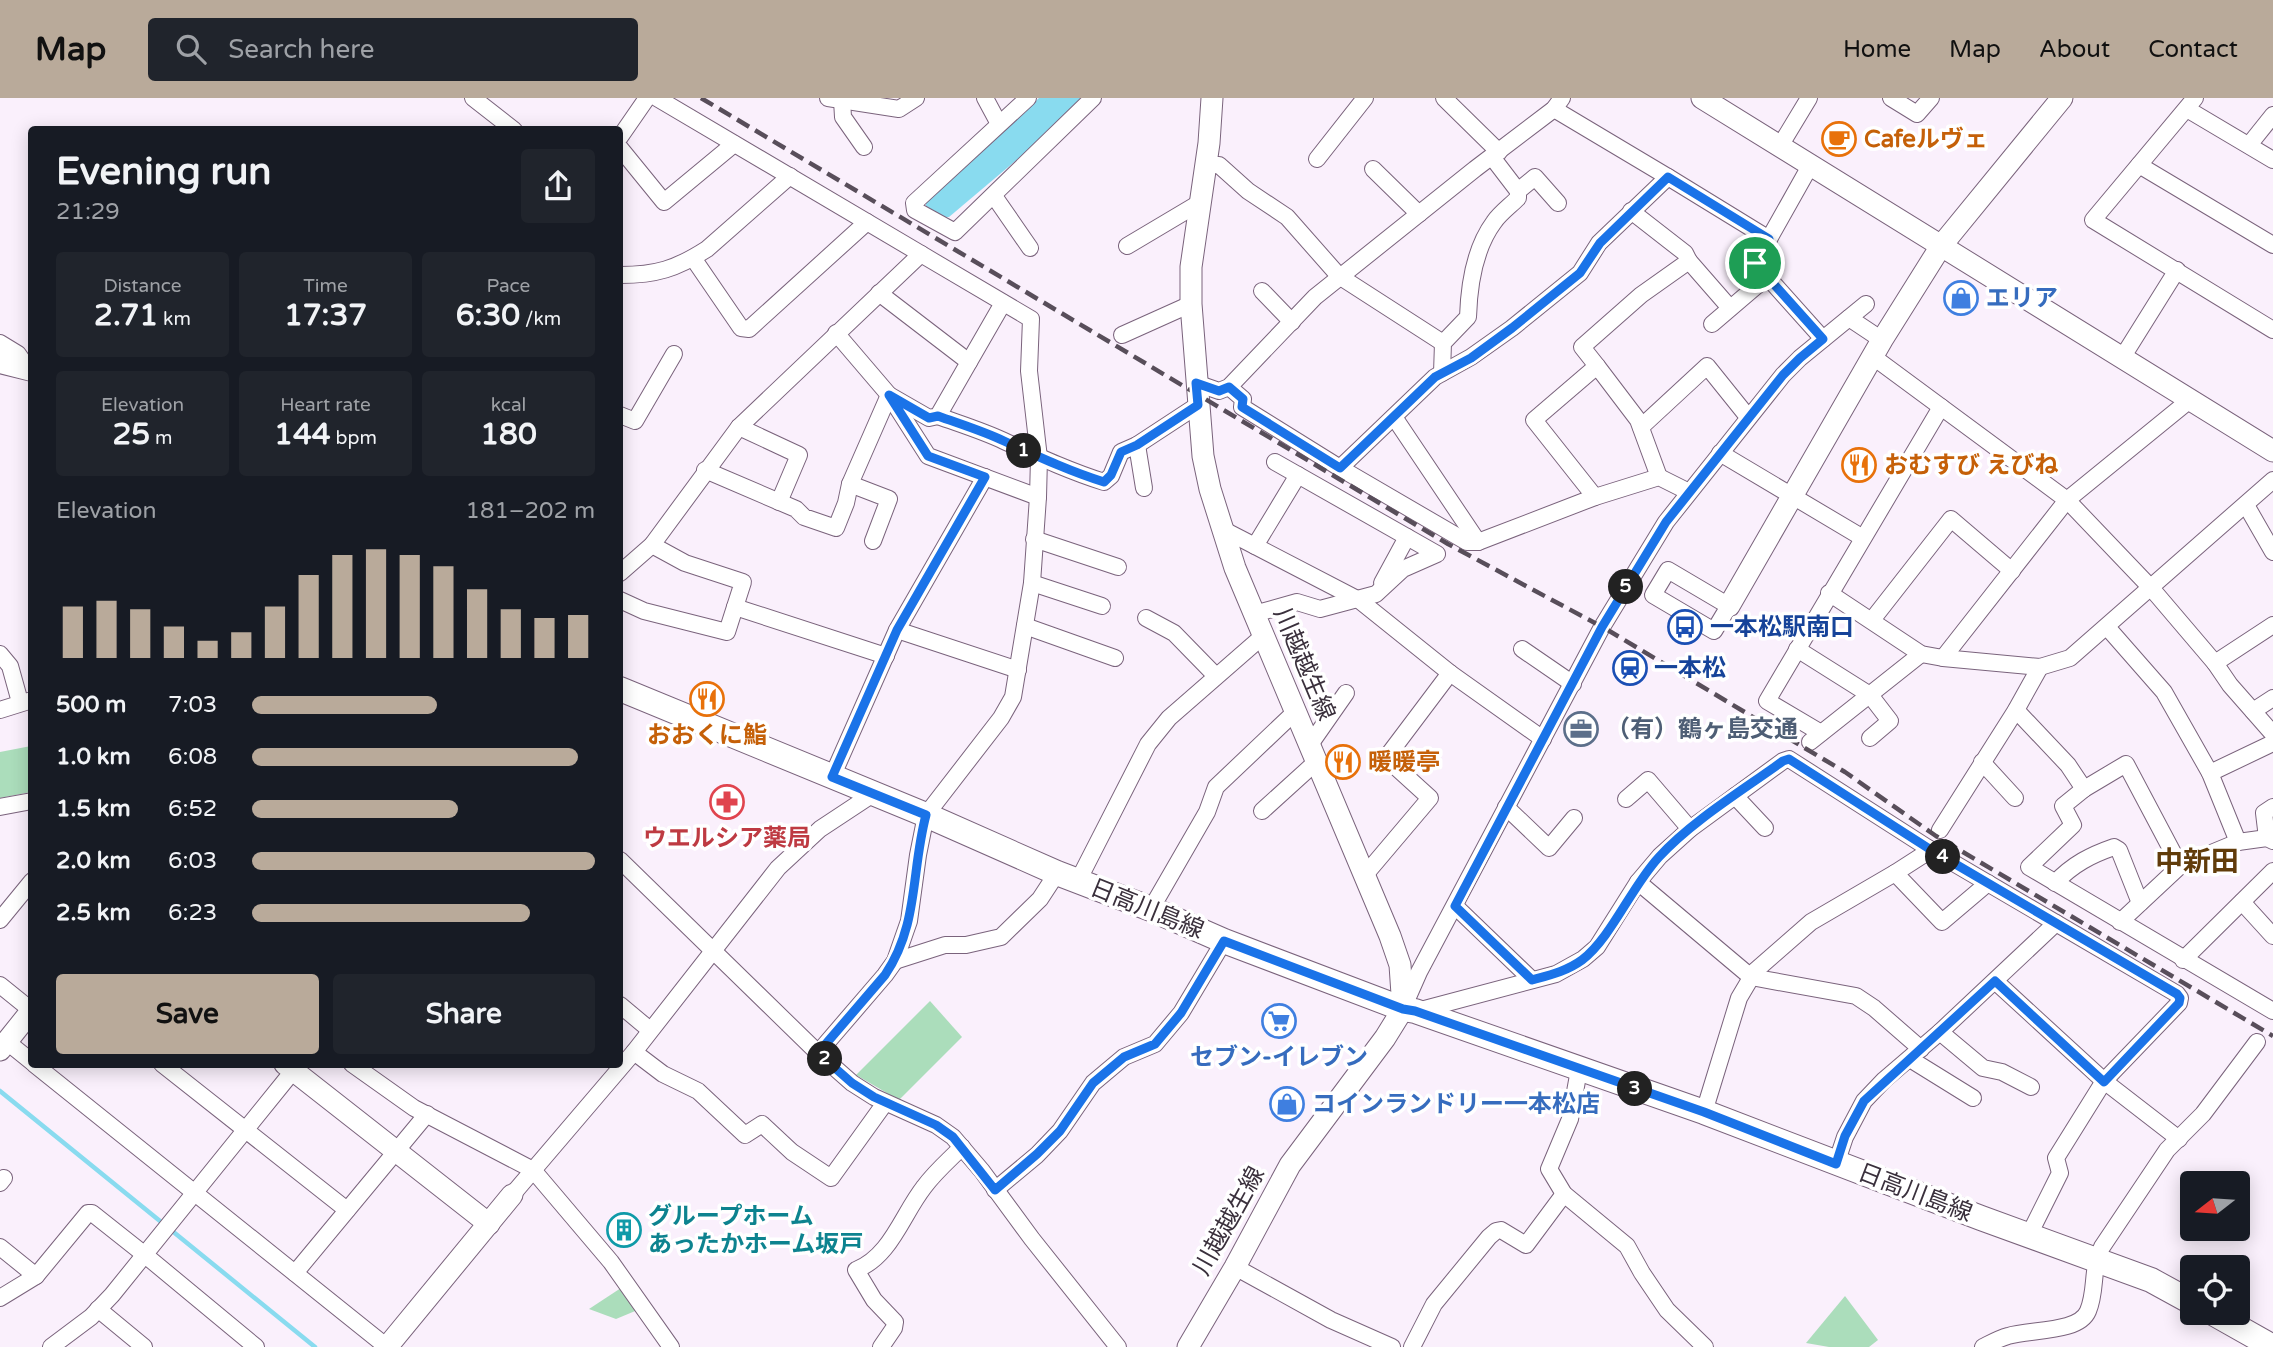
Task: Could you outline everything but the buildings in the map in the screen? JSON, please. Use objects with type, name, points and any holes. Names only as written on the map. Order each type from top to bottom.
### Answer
[{"type":"main road","points":[[0,361],[28,368]]},
{"type":"main road","name":"日高川島線","points":[[623,690],[1224,941],[1409,1010],[1704,1112],[1836,1164],[2151,1280],[2180,1296]]},
{"type":"main road","points":[[2235,1325],[2273,1346]]},
{"type":"street","points":[[473,98],[509,126]]},
{"type":"street","points":[[623,133],[647,98]]},
{"type":"street","points":[[657,98],[1031,319],[1029,371],[1039,458],[1038,497],[1032,583],[1013,696],[1001,718],[926,815],[909,921],[895,961],[818,1053]]},
{"type":"street","points":[[864,147],[843,117],[835,99],[868,101],[899,109],[916,98]]},
{"type":"street","points":[[985,98],[999,124]]},
{"type":"street","points":[[1028,98],[914,203],[915,210],[955,232],[1093,98]]},
{"type":"street","name":"川越越生線","points":[[1188,1347],[1235,1267],[1290,1164],[1409,1010],[1400,965],[1254,614],[1210,489],[1203,456],[1196,383],[1191,267],[1206,165],[1212,98]]},
{"type":"street","points":[[1317,159],[1365,98]]},
{"type":"street","points":[[1442,373],[1443,343],[1468,317],[1469,290],[1484,239],[1495,220],[1518,198],[1518,191],[1496,154],[1444,98]]},
{"type":"street","points":[[1702,98],[2273,451]]},
{"type":"street","points":[[1780,146],[1809,98]]},
{"type":"street","points":[[1891,98],[1917,114],[1931,98]]},
{"type":"street","points":[[1729,606],[1668,570],[1653,595],[1714,631],[1729,606],[1877,348],[1941,246],[2062,98]]},
{"type":"street","points":[[2273,160],[2191,103],[2093,220],[2273,330]]},
{"type":"street","points":[[1196,383],[1219,391],[1229,387],[1315,297],[1339,276],[1558,104],[1668,177],[1769,239]]},
{"type":"street","points":[[2249,145],[2273,115]]},
{"type":"street","points":[[623,152],[664,202],[734,144]]},
{"type":"street","points":[[1206,165],[1219,165],[1248,191],[1287,217],[1339,276],[1443,343]]},
{"type":"street","points":[[2139,165],[2273,245]]},
{"type":"street","points":[[1810,166],[1755,263],[1823,339]]},
{"type":"street","points":[[1373,169],[1419,214]]},
{"type":"street","points":[[623,275],[650,274],[693,258],[707,249],[790,176]]},
{"type":"street","points":[[1518,191],[1535,177],[1558,203]]},
{"type":"street","points":[[1340,468],[1442,373],[1471,358],[1580,273],[1600,243],[1668,177]]},
{"type":"street","points":[[994,196],[1030,248]]},
{"type":"street","points":[[1127,246],[1201,202]]},
{"type":"street","points":[[1631,211],[1685,253],[1730,308]]},
{"type":"street","points":[[693,258],[741,328],[749,329],[867,222]]},
{"type":"street","points":[[623,570],[652,545],[739,427],[921,254]]},
{"type":"street","points":[[1689,261],[1641,295],[1582,347],[1641,427],[1659,477],[1689,492]]},
{"type":"street","points":[[2122,358],[2177,271]]},
{"type":"street","points":[[1712,324],[1767,277]]},
{"type":"street","points":[[1262,291],[1292,322]]},
{"type":"street","points":[[879,293],[969,362]]},
{"type":"street","points":[[938,416],[1003,303]]},
{"type":"street","points":[[1122,335],[1191,304]]},
{"type":"street","points":[[1866,304],[1791,366],[1666,522],[1602,627],[1419,972],[1409,1010],[1532,980],[1570,967],[1597,947],[1638,882],[1660,856],[1690,829],[1789,759],[1928,848],[2180,998],[2179,1003],[2104,1082],[2056,1158],[2060,1173],[2029,1235]]},
{"type":"street","points":[[1849,318],[1941,407],[2067,500],[2152,589],[2273,734]]},
{"type":"street","points":[[836,333],[889,395],[928,456],[1038,497]]},
{"type":"street","points":[[0,342],[18,354],[28,367]]},
{"type":"street","points":[[623,416],[635,421],[674,354]]},
{"type":"street","points":[[1595,497],[1534,420],[1597,366]]},
{"type":"street","points":[[1641,427],[1707,366],[1748,417]]},
{"type":"street","points":[[1229,387],[1243,399],[1242,407],[1467,542],[1478,542],[1595,497],[1659,477]]},
{"type":"street","points":[[889,395],[929,418],[938,416],[1104,482],[1111,475],[1121,452],[1137,445],[1198,405]]},
{"type":"street","points":[[705,470],[796,509],[804,517],[836,528],[850,484],[889,395]]},
{"type":"street","points":[[1943,658],[2067,500],[2191,399]]},
{"type":"street","points":[[1921,653],[1815,738],[1767,701],[1941,407]]},
{"type":"street","points":[[1394,417],[1478,542]]},
{"type":"street","points":[[739,427],[799,455],[779,502]]},
{"type":"street","points":[[1137,445],[1144,488]]},
{"type":"street","points":[[1720,453],[1863,538]]},
{"type":"street","points":[[1254,614],[1297,602],[1320,609],[1359,600],[1376,594],[1403,569],[1437,554],[1275,462]]},
{"type":"street","points":[[1255,546],[1297,475]]},
{"type":"street","points":[[832,777],[897,630],[985,477]]},
{"type":"street","points":[[1829,593],[1921,653],[1943,658],[2040,667],[2070,658],[2152,589],[2273,480]]},
{"type":"street","points":[[850,484],[888,499],[873,541]]},
{"type":"street","points":[[2246,505],[2273,552]]},
{"type":"street","points":[[1872,620],[1951,519],[2012,571]]},
{"type":"street","points":[[1222,529],[1359,600],[1450,673],[1543,739]]},
{"type":"street","points":[[1376,594],[1407,537]]},
{"type":"street","points":[[1034,539],[1118,566]]},
{"type":"street","points":[[623,601],[644,611],[727,632],[743,582],[685,563],[652,545]]},
{"type":"street","points":[[1032,583],[1102,606]]},
{"type":"street","points":[[736,607],[886,656]]},
{"type":"street","points":[[1146,618],[1174,633],[1216,676]]},
{"type":"street","points":[[2215,663],[2273,625]]},
{"type":"street","points":[[1025,626],[1115,658]]},
{"type":"street","points":[[2107,627],[2164,692],[2210,773],[2238,842]]},
{"type":"street","points":[[897,630],[1018,670]]},
{"type":"street","points":[[895,961],[945,946],[966,945],[1001,937],[1067,877],[1148,744],[1169,718],[1263,636]]},
{"type":"street","points":[[1522,649],[1573,684]]},
{"type":"street","points":[[1797,649],[1870,695],[1890,721],[1870,738]]},
{"type":"street","points":[[0,654],[10,666],[25,701],[0,710]]},
{"type":"street","points":[[1940,830],[2040,667]]},
{"type":"street","points":[[1364,876],[1430,799],[1386,758],[1450,673]]},
{"type":"street","points":[[1262,811],[1312,754],[1346,693]]},
{"type":"street","points":[[2253,711],[2273,698]]},
{"type":"street","points":[[2016,710],[2068,765],[2084,789]]},
{"type":"street","points":[[1151,909],[1207,811],[1216,787],[1295,712]]},
{"type":"street","points":[[2210,773],[2273,743]]},
{"type":"street","points":[[1982,762],[2015,798]]},
{"type":"street","points":[[2180,866],[2126,764],[2084,789],[2063,806],[2073,825],[2029,867],[2273,1011]]},
{"type":"street","points":[[1626,799],[1648,780],[1690,829]]},
{"type":"street","points":[[623,1065],[778,868],[820,829],[873,794]]},
{"type":"street","points":[[1735,796],[1765,828]]},
{"type":"street","points":[[0,807],[28,802]]},
{"type":"street","points":[[1506,807],[1549,848],[1574,818]]},
{"type":"street","points":[[2120,922],[2180,866],[2238,842],[2270,840],[2264,813],[2273,807]]},
{"type":"street","points":[[1704,1112],[1739,998],[1751,977],[1811,922],[1895,873],[1923,855],[1928,848]]},
{"type":"street","points":[[2055,883],[2077,863],[2115,848],[2119,850],[2140,903]]},
{"type":"street","points":[[623,863],[852,1083],[885,1103],[936,1125],[953,1137],[1118,1347]]},
{"type":"street","points":[[2183,960],[2273,871]]},
{"type":"street","points":[[1895,873],[1942,922],[1988,883]]},
{"type":"street","points":[[1638,882],[1751,977],[1856,996],[1874,1008],[1916,1054],[1973,1098]]},
{"type":"street","points":[[0,920],[28,886]]},
{"type":"street","points":[[2242,902],[2273,936]]},
{"type":"street","points":[[1455,906],[1532,980]]},
{"type":"street","points":[[1836,1164],[1845,1136],[1864,1101],[2056,923]]},
{"type":"street","points":[[995,1190],[1060,1131],[1093,1083],[1124,1057],[1155,1044],[1181,1013],[1224,941]]},
{"type":"street","points":[[1995,981],[2104,1082],[2179,1139]]},
{"type":"street","points":[[0,985],[28,1008]]},
{"type":"street","points":[[623,1008],[650,1030]]},
{"type":"street","points":[[28,1014],[3,1046],[28,1060]]},
{"type":"street","points":[[1940,1032],[1983,1068],[2002,1072],[2031,1087]]},
{"type":"street","points":[[1983,1347],[2008,1336],[2080,1322],[2085,1317],[2092,1302],[2095,1259],[2167,1150],[2203,1114],[2257,1042]]},
{"type":"street","points":[[634,1052],[663,1074],[698,1091],[745,1135],[762,1124],[792,1152],[831,1178],[885,1103]]},
{"type":"street","points":[[39,1068],[387,1347],[620,1068]]},
{"type":"street","points":[[167,1068],[347,1210]]},
{"type":"street","points":[[51,1347],[98,1310],[145,1255],[244,1131],[289,1068],[489,1224]]},
{"type":"street","points":[[358,1068],[426,1114],[533,1170],[611,1262],[671,1347]]},
{"type":"street","points":[[1579,1070],[1570,1119],[1549,1169],[1564,1194],[1628,1245],[1642,1273],[1667,1310],[1705,1347]]},
{"type":"street","points":[[295,1273],[426,1114]]},
{"type":"street","points":[[881,1347],[895,1322],[874,1300],[856,1270],[877,1258],[925,1186],[962,1147]]},
{"type":"street","points":[[1412,1347],[1434,1304],[1489,1237],[1501,1230],[1526,1245],[1564,1194]]},
{"type":"street","points":[[0,1298],[36,1276],[88,1213],[92,1213],[256,1347]]},
{"type":"street","points":[[0,1247],[36,1276]]},
{"type":"street","points":[[1235,1267],[1331,1320],[1392,1347]]},
{"type":"street","points":[[98,1310],[144,1347]]},
{"type":"green space","points":[[28,747],[28,793],[0,798],[0,752]]},
{"type":"green space","points":[[930,1001],[962,1037],[899,1100],[856,1075]]},
{"type":"green space","points":[[624,1286],[640,1309],[616,1319],[589,1309]]},
{"type":"green space","points":[[1845,1296],[1878,1340],[1869,1347],[1829,1347],[1806,1343]]},
{"type":"water","points":[[1039,98],[1085,98],[1070,115],[949,217],[944,217],[926,206],[926,202]]},
{"type":"waterway","points":[[0,1091],[315,1347]]},
{"type":"railway","points":[[701,98],[1448,544],[1606,629],[1845,772],[1936,836],[2273,1036]]},
{"type":"place","name":"Cafeルヴェ","points":[[1839,139]]},
{"type":"place","name":"エリア","points":[[1961,298]]},
{"type":"place","name":"おむすび えびね","points":[[1859,465]]},
{"type":"place","name":"一本松駅南口","points":[[1685,627]]},
{"type":"place","name":"一本松","points":[[1630,668]]},
{"type":"place","name":"おおくに鮨","points":[[707,699]]},
{"type":"place","name":"（有）鶴ヶ島交通","points":[[1581,729]]},
{"type":"place","name":"暖暖亭","points":[[1343,762]]},
{"type":"place","name":"ウエルシア薬局","points":[[727,802]]},
{"type":"place","name":"セブン-イレブン","points":[[1279,1021]]},
{"type":"place","name":"コインランドリー一本松店","points":[[1287,1104]]},
{"type":"place","name":"グループホーム あったかホーム坂戸","points":[[624,1230]]},
{"type":"district","name":"中新田","points":[[2197,862]]},
{"type":"route","points":[[1668,177],[1769,239],[1755,263],[1823,339],[1783,375],[1666,522],[1602,627],[1455,906],[1532,980],[1556,974],[1583,959],[1597,947],[1638,882],[1660,856],[1690,829],[1789,759],[1928,848],[2177,994],[2179,1003],[2104,1082],[1995,981],[1864,1101],[1845,1136],[1836,1164],[1704,1112],[1403,1009],[1224,941],[1181,1013],[1155,1044],[1124,1057],[1093,1083],[1060,1131],[995,1190],[953,1137],[936,1125],[874,1097],[852,1083],[818,1053],[895,961],[909,921],[926,815],[832,777],[897,630],[985,477],[928,456],[889,395],[929,418],[938,416],[1002,440],[1077,474],[1104,482],[1111,475],[1121,452],[1137,445],[1198,405],[1196,383],[1219,391],[1229,387],[1243,399],[1242,407],[1340,468],[1435,377],[1471,358],[1580,273],[1600,243],[1668,177]]}]
